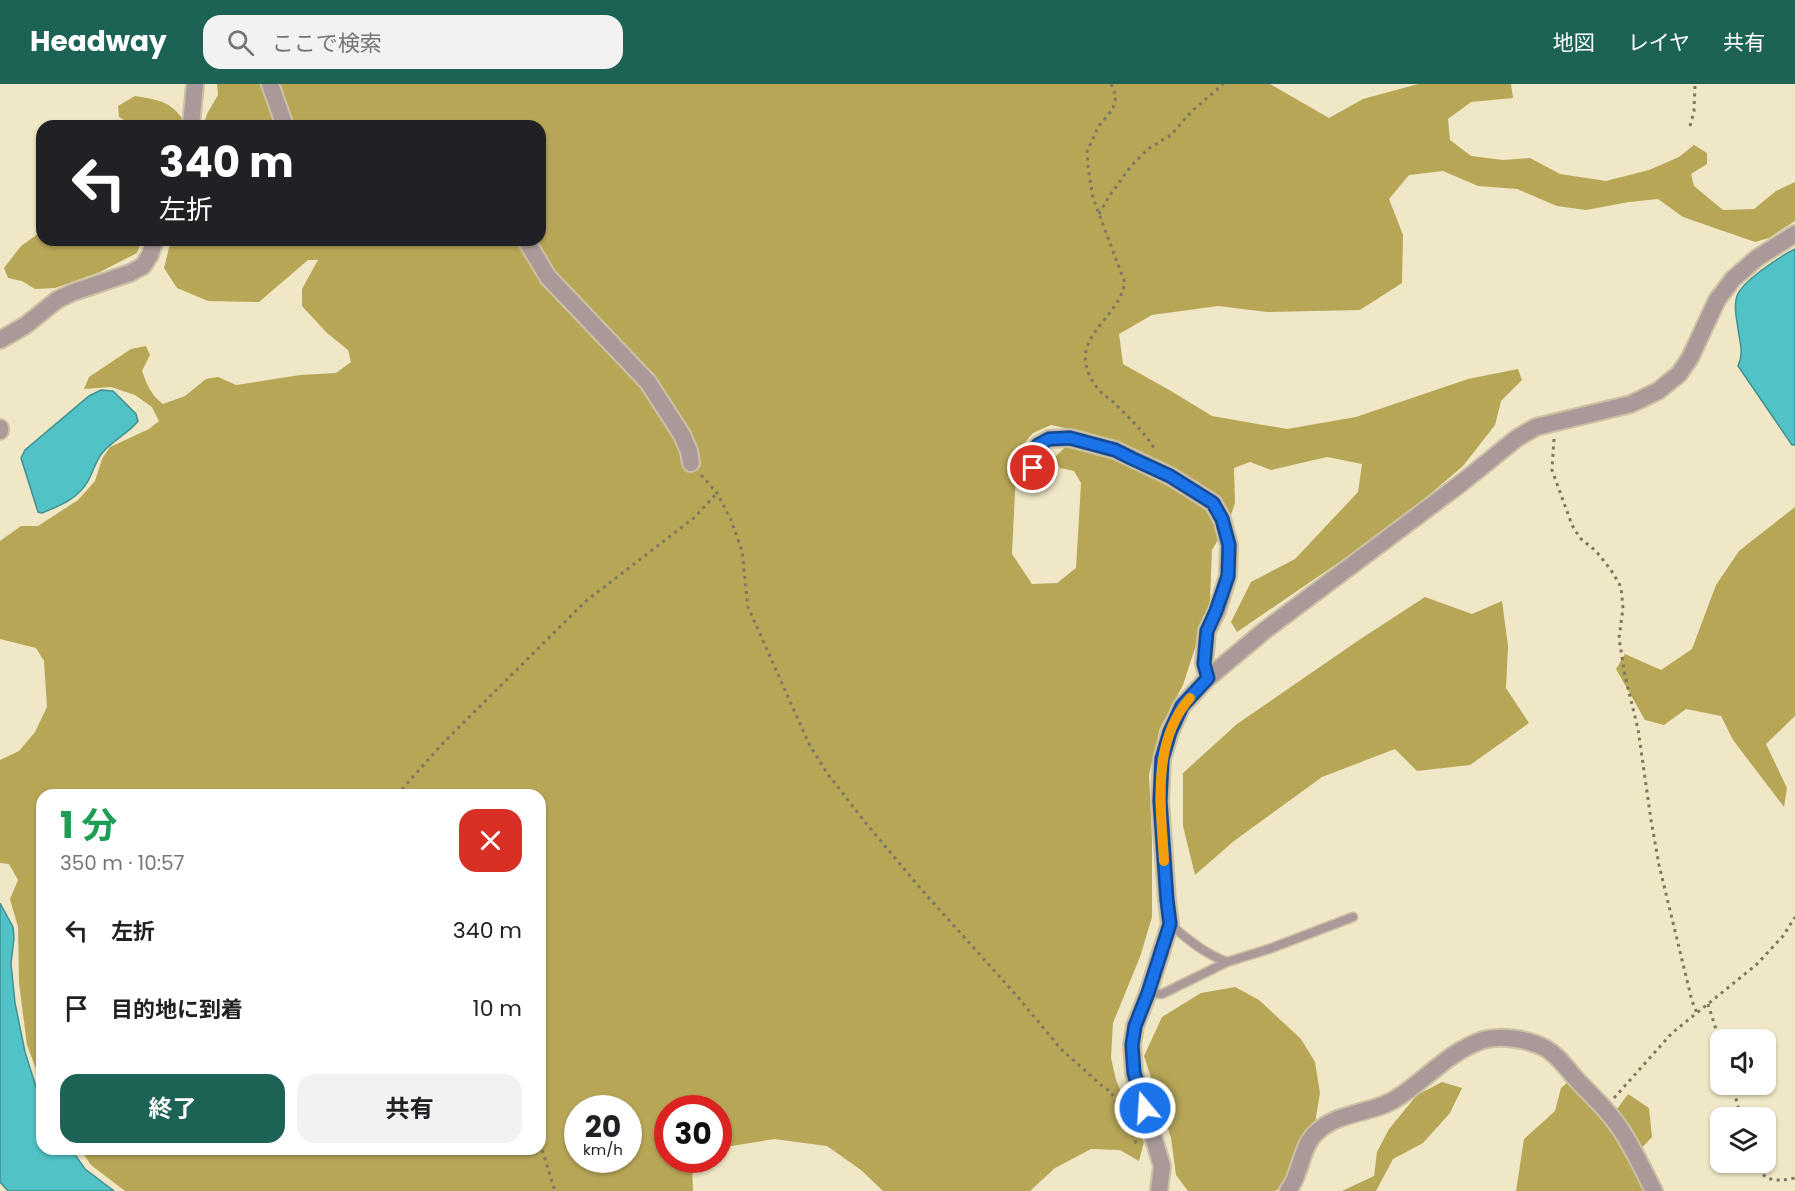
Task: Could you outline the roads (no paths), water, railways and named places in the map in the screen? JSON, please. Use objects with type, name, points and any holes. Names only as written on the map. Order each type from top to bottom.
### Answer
[{"type":"street","points":[[192,120],[195,84]]},
{"type":"street","points":[[270,84],[283,120]]},
{"type":"street","points":[[1161,1190],[1162,1166],[1134,1073],[1132,1045],[1135,1026],[1170,924],[1160,801],[1162,759],[1170,732],[1182,706],[1208,678],[1264,631],[1464,481],[1517,438],[1536,427],[1631,404],[1665,386],[1679,374],[1690,358],[1717,300],[1733,279],[1757,258],[1795,234]]},
{"type":"street","points":[[0,340],[26,325],[57,300],[143,266],[153,246]]},
{"type":"street","points":[[530,246],[554,283],[648,382],[682,435],[691,463]]},
{"type":"street","points":[[1033,468],[1034,454],[1038,445],[1049,439],[1070,438],[1115,450],[1170,476],[1213,503],[1222,519],[1229,545],[1228,576],[1207,631],[1204,664],[1208,678]]},
{"type":"street","points":[[1288,1191],[1306,1146],[1316,1131],[1345,1116],[1379,1107],[1397,1099],[1451,1055],[1468,1046],[1486,1040],[1504,1038],[1531,1042],[1546,1048],[1558,1059],[1620,1128],[1654,1191]]},
{"type":"lane","points":[[1148,993],[1162,994],[1227,962],[1269,949],[1353,917]]},
{"type":"lane","points":[[1170,924],[1215,958],[1227,962]]},
{"type":"water","points":[[1795,249],[1795,445],[1792,445],[1738,366],[1741,348],[1735,304],[1740,290],[1746,283]]},
{"type":"water","points":[[101,390],[113,391],[136,414],[138,421],[103,452],[79,493],[61,505],[42,513],[38,512],[21,458],[25,450],[89,396]]},
{"type":"water","points":[[0,903],[13,927],[11,964],[15,1003],[25,1052],[36,1087],[36,1155],[75,1155],[85,1169],[114,1191],[8,1191],[0,1182]]}]
